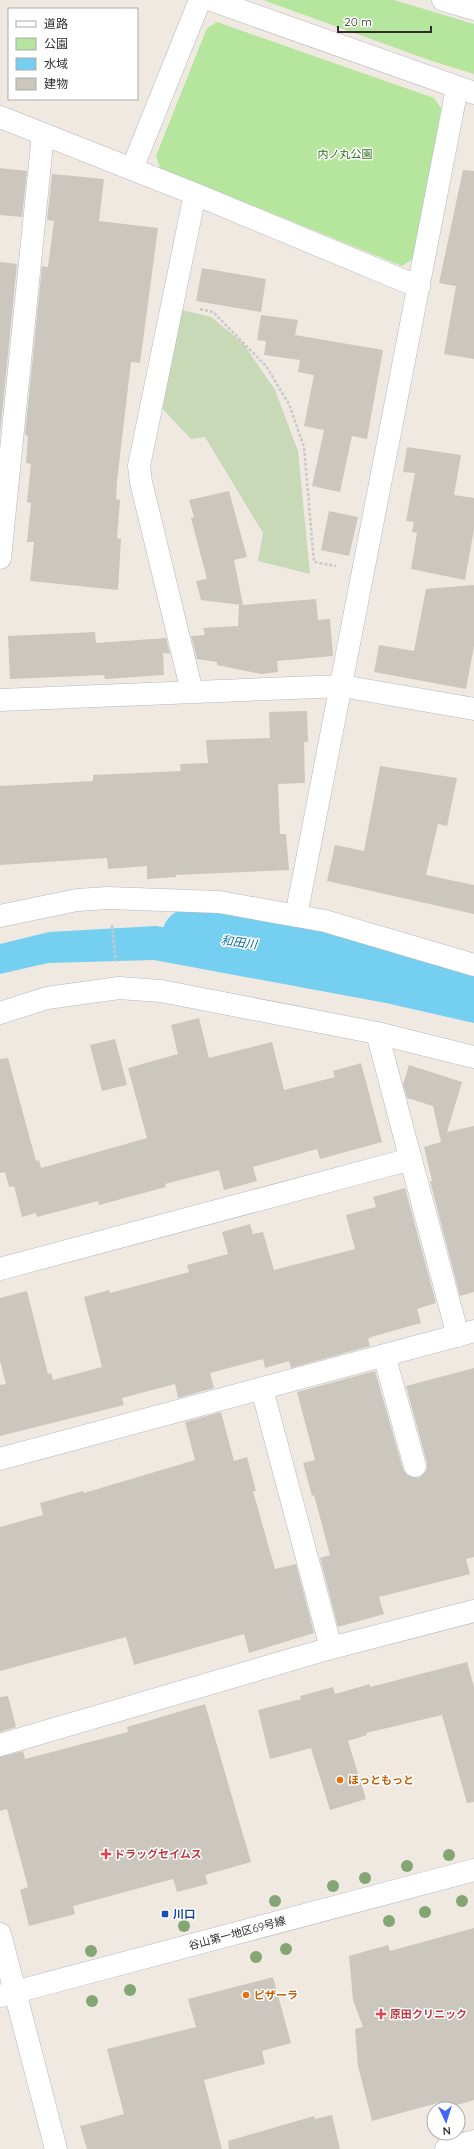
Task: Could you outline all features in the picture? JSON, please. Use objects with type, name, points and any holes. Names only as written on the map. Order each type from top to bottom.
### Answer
[{"type":"street","points":[[132,169],[200,0]]},
{"type":"street","points":[[211,0],[466,91],[419,287],[296,916]]},
{"type":"street","points":[[443,0],[474,9]]},
{"type":"street","points":[[0,117],[195,194],[419,287]]},
{"type":"street","points":[[0,558],[43,134]]},
{"type":"street","points":[[192,692],[141,482],[139,466],[195,194]]},
{"type":"street","points":[[0,700],[342,686],[474,709]]},
{"type":"street","points":[[0,916],[77,900],[108,898],[219,902],[325,921],[474,965]]},
{"type":"street","points":[[0,1012],[47,998],[119,988],[161,992],[377,1033],[474,1057]]},
{"type":"street","points":[[0,1459],[466,1334],[411,1159],[377,1033]]},
{"type":"street","points":[[0,1269],[411,1159]]},
{"type":"street","points":[[384,1355],[415,1466]]},
{"type":"street","points":[[262,1389],[331,1648]]},
{"type":"street","points":[[0,1745],[331,1648],[474,1611]]},
{"type":"street","name":"谷山第一地区69号線","points":[[8,1994],[474,1870]]},
{"type":"street","points":[[0,1934],[8,1994],[56,2149]]},
{"type":"street","points":[[446,2149],[474,2141]]},
{"type":"path","points":[[173,302],[213,312],[266,366],[289,404],[304,447],[314,562],[364,572]]},
{"type":"path","points":[[108,898],[119,988]]},
{"type":"green space","points":[[263,0],[394,0],[474,24],[474,74],[432,61]]},
{"type":"green space","name":"内ノ丸公園","points":[[217,22],[434,98],[442,110],[414,258],[402,266],[160,168],[156,156],[207,28]]},
{"type":"green space","points":[[182,310],[211,317],[243,343],[275,390],[298,451],[310,574],[258,561],[263,533],[205,437],[191,439],[161,407]]},
{"type":"water","points":[[156,926],[414,972],[474,988],[474,1023],[386,1003],[154,960],[48,963],[0,974],[0,944],[49,932]]},
{"type":"building","points":[[0,168],[27,171],[22,217],[0,215]]},
{"type":"building","points":[[463,170],[474,171],[474,359],[444,354],[456,286],[439,283]]},
{"type":"building","points":[[52,174],[104,179],[99,221],[158,228],[140,363],[131,362],[117,481],[116,499],[120,500],[117,538],[121,539],[118,590],[30,581],[34,542],[27,542],[31,503],[27,502],[31,464],[26,463],[28,436],[25,435],[42,266],[48,267],[54,221],[47,220]]},
{"type":"building","points":[[0,262],[17,264],[0,434]]},
{"type":"building","points":[[202,268],[266,279],[261,312],[196,301]]},
{"type":"building","points":[[261,315],[298,320],[295,335],[383,350],[367,439],[352,436],[340,492],[312,486],[324,430],[304,426],[314,375],[298,372],[300,360],[264,355],[266,341],[257,340]]},
{"type":"building","points":[[407,447],[461,455],[454,495],[474,498],[474,529],[465,580],[411,569],[417,533],[412,532],[414,522],[406,521],[415,473],[403,472]]},
{"type":"building","points":[[229,491],[247,557],[234,560],[243,605],[316,599],[318,620],[330,619],[333,656],[277,661],[278,672],[261,674],[217,665],[217,662],[197,659],[191,636],[205,635],[203,628],[238,626],[239,605],[241,605],[201,600],[196,581],[207,579],[191,518],[194,517],[189,500]]},
{"type":"building","points":[[329,511],[358,517],[349,556],[321,550]]},
{"type":"building","points":[[474,585],[474,646],[466,689],[374,672],[379,645],[414,651],[426,589]]},
{"type":"building","points":[[95,632],[96,643],[166,638],[170,654],[163,653],[164,675],[105,679],[104,675],[10,679],[8,636]]},
{"type":"building","points":[[307,711],[308,742],[304,742],[305,783],[278,784],[280,834],[286,834],[289,870],[176,875],[176,877],[147,879],[147,866],[108,869],[107,858],[0,865],[0,786],[93,781],[93,775],[181,771],[180,764],[208,763],[206,740],[270,738],[269,712]]},
{"type":"building","points":[[380,766],[457,778],[447,826],[438,824],[426,875],[474,885],[474,914],[327,881],[335,845],[364,851]]},
{"type":"building","points":[[199,1018],[209,1058],[272,1042],[284,1090],[335,1077],[333,1071],[361,1063],[382,1142],[320,1159],[317,1149],[253,1167],[257,1181],[224,1190],[219,1170],[165,1184],[166,1187],[99,1205],[98,1201],[37,1217],[36,1213],[22,1217],[14,1186],[9,1187],[5,1172],[0,1173],[0,1059],[8,1058],[36,1161],[39,1160],[41,1168],[147,1138],[128,1068],[178,1054],[171,1025]]},
{"type":"building","points":[[115,1039],[127,1085],[102,1091],[90,1045]]},
{"type":"building","points":[[409,1065],[462,1082],[447,1132],[474,1126],[474,1292],[460,1296],[430,1181],[432,1181],[424,1147],[441,1142],[433,1106],[407,1098],[403,1084]]},
{"type":"building","points":[[405,1188],[436,1303],[417,1309],[421,1323],[371,1337],[368,1339],[370,1346],[291,1368],[289,1361],[265,1368],[263,1359],[210,1373],[214,1388],[178,1398],[175,1384],[122,1398],[124,1405],[0,1436],[0,1385],[6,1384],[0,1361],[0,1298],[27,1291],[48,1374],[51,1373],[53,1380],[102,1367],[84,1297],[109,1290],[110,1293],[189,1272],[187,1265],[228,1254],[222,1232],[250,1224],[253,1234],[263,1232],[274,1270],[355,1249],[346,1215],[376,1207],[373,1197]]},
{"type":"building","points":[[474,1368],[474,1557],[466,1559],[470,1574],[379,1597],[384,1614],[338,1627],[320,1558],[330,1555],[314,1495],[312,1496],[303,1463],[315,1460],[297,1392],[375,1371],[403,1469],[407,1475],[418,1478],[424,1474],[427,1469],[427,1463],[406,1386]]},
{"type":"building","points":[[221,1412],[234,1461],[247,1457],[256,1491],[253,1491],[275,1569],[296,1564],[314,1633],[249,1653],[244,1634],[134,1665],[126,1637],[0,1671],[0,1527],[43,1515],[40,1503],[83,1491],[84,1493],[195,1460],[185,1422]]},
{"type":"building","points":[[467,1662],[474,1687],[474,1802],[467,1803],[442,1715],[366,1733],[367,1735],[348,1741],[366,1799],[330,1810],[311,1748],[270,1759],[258,1710],[301,1699],[300,1696],[333,1687],[335,1694],[370,1684],[370,1687]]},
{"type":"building","points":[[8,1696],[16,1727],[0,1732],[0,1697]]},
{"type":"building","points":[[205,1704],[251,1862],[205,1875],[208,1884],[177,1892],[173,1879],[73,1906],[75,1914],[29,1926],[20,1890],[28,1887],[7,1809],[0,1811],[0,1757],[23,1751],[25,1759],[128,1732],[127,1727]]},
{"type":"building","points":[[474,1928],[474,2100],[466,2102],[466,2101],[426,2101],[426,2106],[372,2121],[358,2066],[355,2029],[363,2027],[353,2000],[349,1956],[388,1945],[390,1951]]},
{"type":"building","points":[[273,1977],[291,2043],[262,2051],[265,2064],[204,2080],[222,2149],[87,2149],[80,2126],[124,2114],[107,2049],[196,2027],[188,1999]]},
{"type":"building","points":[[332,2115],[340,2149],[229,2149],[228,2141],[314,2116],[315,2119]]},
{"type":"waterway","name":"和田川","points":[[190,936],[321,952],[474,994]]},
{"type":"place","name":"ほっともっと","points":[[340,1780]]},
{"type":"place","name":"ドラッグセイムス","points":[[106,1854]]},
{"type":"place","name":"川口","points":[[165,1914]]},
{"type":"place","name":"ピザーラ","points":[[246,1995]]},
{"type":"place","name":"原田クリニック","points":[[381,2014]]}]
